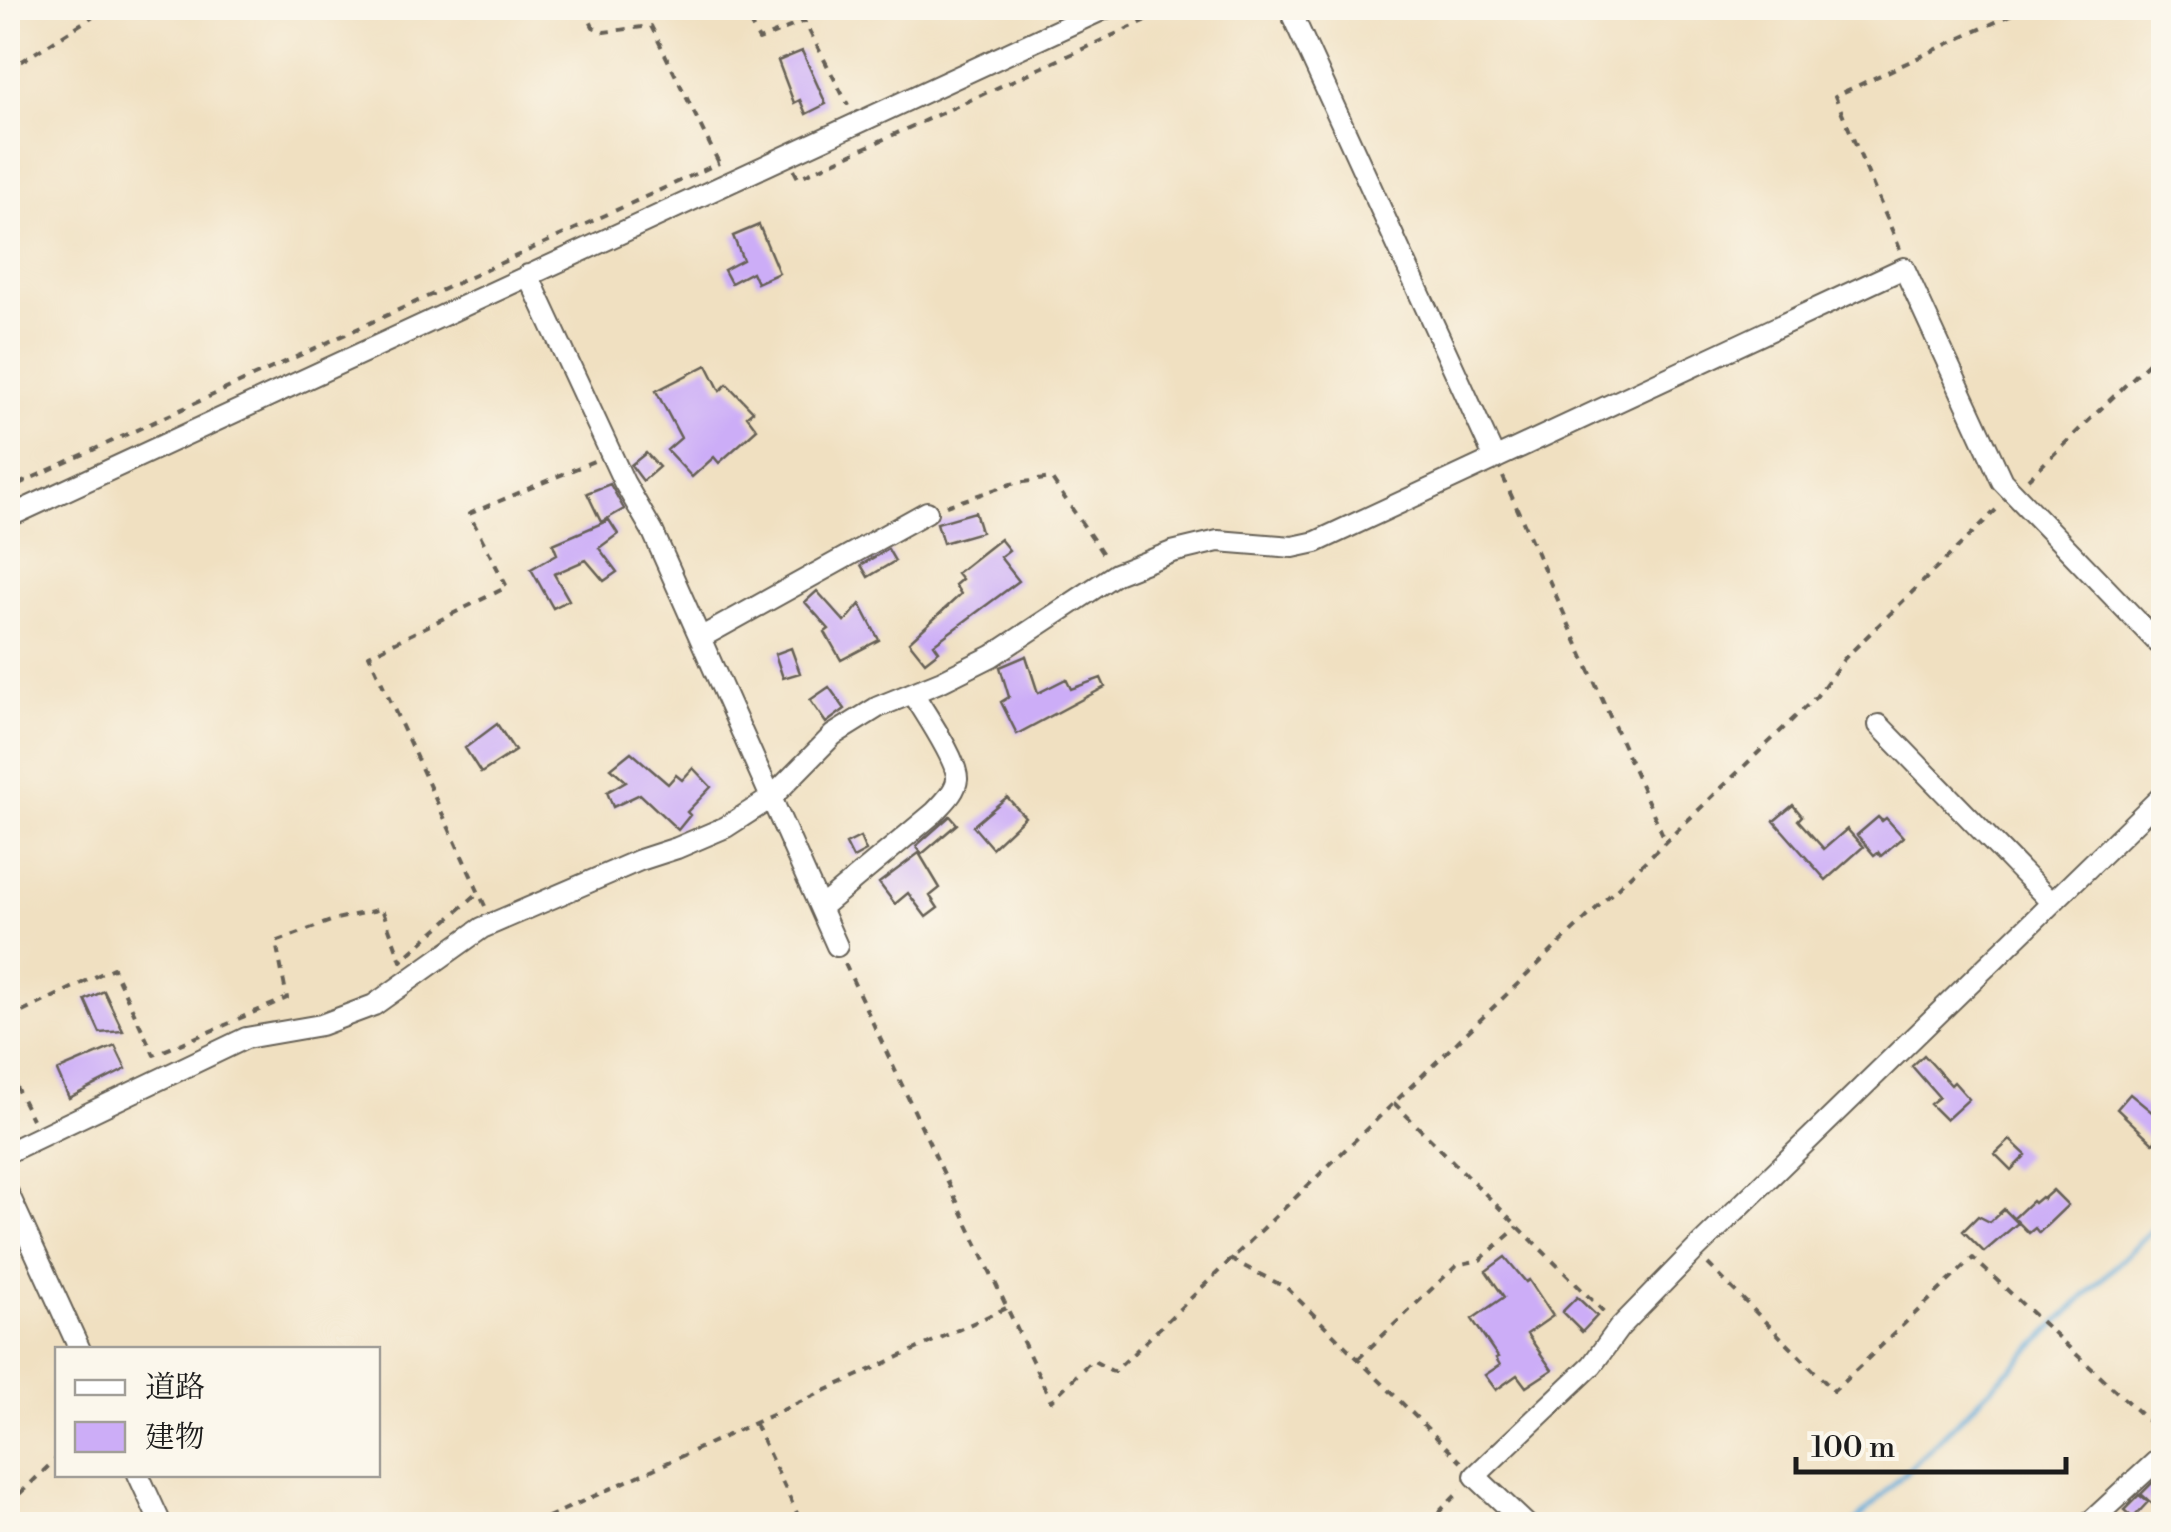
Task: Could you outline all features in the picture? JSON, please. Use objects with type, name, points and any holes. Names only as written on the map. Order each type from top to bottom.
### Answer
[{"type":"street","points":[[8,517],[528,275],[724,173],[786,156],[1106,8]]},
{"type":"street","points":[[1289,8],[1495,459]]},
{"type":"street","points":[[8,1152],[246,1038],[321,1025],[374,1006],[492,924],[726,827],[771,798],[833,735],[878,707],[992,656],[1116,574],[1172,552],[1218,541],[1293,547],[1316,542],[1904,268],[1990,460],[2013,494],[2164,649]]},
{"type":"street","points":[[528,275],[653,532],[837,946]]},
{"type":"street","points":[[700,638],[928,512]]},
{"type":"street","points":[[820,908],[935,812],[950,797],[958,781],[954,766],[913,693]]},
{"type":"street","points":[[1879,725],[2052,903]]},
{"type":"street","points":[[1526,1524],[1475,1476],[1592,1364],[1620,1328],[1694,1250],[2164,794]]},
{"type":"street","points":[[8,1193],[79,1347]]},
{"type":"street","points":[[2088,1524],[2164,1454]]},
{"type":"street","points":[[139,1477],[161,1524]]},
{"type":"path","points":[[8,70],[106,8]]},
{"type":"path","points":[[8,482],[10,488],[724,173],[651,26],[604,32],[594,28],[584,8]]},
{"type":"path","points":[[742,8],[759,40],[804,20],[858,122]]},
{"type":"path","points":[[786,156],[798,178],[1173,8]]},
{"type":"path","points":[[1904,268],[1898,242],[1835,96],[2026,8]]},
{"type":"path","points":[[837,946],[1052,1402],[1092,1360],[1114,1372],[1816,697],[1844,659],[2164,348]]},
{"type":"path","points":[[492,924],[369,655],[507,587],[469,514],[612,454]]},
{"type":"path","points":[[1495,459],[1666,842]]},
{"type":"path","points":[[928,512],[1011,484],[1052,478],[1116,574]]},
{"type":"path","points":[[8,1019],[113,968],[154,1055],[286,998],[276,942],[336,919],[382,909],[401,960],[479,892]]},
{"type":"path","points":[[8,1071],[41,1136]]},
{"type":"path","points":[[1394,1103],[1620,1328]]},
{"type":"path","points":[[1358,1359],[1457,1265],[1480,1260],[1518,1227]]},
{"type":"path","points":[[1694,1250],[1834,1391],[1973,1258],[2164,1436]]},
{"type":"path","points":[[1230,1260],[1287,1288],[1475,1476],[1427,1524]]},
{"type":"path","points":[[533,1524],[1006,1308]]},
{"type":"path","points":[[754,1423],[802,1524]]},
{"type":"path","points":[[8,1505],[55,1460]]},
{"type":"building","points":[[802,51],[826,104],[806,114],[800,100],[794,103],[778,61]]},
{"type":"building","points":[[759,225],[779,273],[757,283],[752,272],[731,283],[724,270],[743,260],[733,236]]},
{"type":"building","points":[[707,365],[720,391],[727,384],[753,411],[747,416],[757,429],[719,463],[714,457],[692,477],[667,450],[681,438],[656,391]]},
{"type":"building","points":[[646,453],[659,467],[643,481],[631,465]]},
{"type":"building","points":[[610,484],[624,509],[601,522],[587,493]]},
{"type":"building","points":[[975,512],[981,532],[943,543],[937,523]]},
{"type":"building","points":[[609,520],[618,534],[599,548],[617,572],[604,581],[586,560],[554,574],[569,600],[553,608],[531,569],[557,554],[553,544]]},
{"type":"building","points":[[1000,539],[1009,550],[1000,557],[1019,581],[934,644],[939,651],[925,662],[909,642],[961,594],[955,585],[962,579],[957,573]]},
{"type":"building","points":[[888,549],[895,561],[868,577],[861,565]]},
{"type":"building","points":[[817,591],[845,622],[860,604],[879,640],[841,660],[825,632],[829,629],[805,602]]},
{"type":"building","points":[[791,648],[800,673],[783,678],[775,654]]},
{"type":"building","points":[[1026,656],[1038,693],[1066,679],[1071,689],[1101,678],[1105,687],[1017,734],[1001,702],[1009,697],[1000,667]]},
{"type":"building","points":[[829,687],[845,709],[826,723],[810,700]]},
{"type":"building","points":[[497,724],[515,751],[481,773],[465,748]]},
{"type":"building","points":[[631,752],[668,784],[676,775],[682,780],[693,768],[711,787],[687,812],[690,815],[678,830],[640,794],[613,807],[607,792],[626,781],[611,768]]},
{"type":"building","points":[[1007,797],[1025,817],[992,848],[973,826]]},
{"type":"building","points":[[1793,805],[1802,816],[1798,820],[1824,849],[1847,829],[1863,847],[1826,880],[1774,821]]},
{"type":"building","points":[[950,816],[957,824],[922,854],[916,846]]},
{"type":"building","points":[[1878,817],[1882,821],[1886,818],[1903,837],[1881,856],[1878,852],[1874,855],[1857,835]]},
{"type":"building","points":[[860,837],[866,851],[853,858],[846,844]]},
{"type":"building","points":[[919,853],[940,888],[930,896],[938,908],[926,917],[908,893],[895,904],[879,883]]},
{"type":"building","points":[[104,991],[123,1031],[100,1033],[85,1000]]},
{"type":"building","points":[[115,1046],[126,1069],[69,1098],[57,1071]]},
{"type":"building","points":[[1924,1055],[1969,1099],[1946,1120],[1930,1104],[1939,1097],[1912,1066]]},
{"type":"building","points":[[2130,1094],[2164,1122],[2164,1130],[2153,1143],[2117,1109]]},
{"type":"building","points":[[2010,1140],[2026,1155],[2011,1170],[1995,1154]]},
{"type":"building","points":[[2053,1190],[2068,1205],[2039,1233],[2035,1228],[2029,1233],[2014,1218],[2032,1201],[2043,1199]]},
{"type":"building","points":[[2004,1209],[2018,1223],[1984,1252],[1963,1231],[1978,1216],[1990,1222]]},
{"type":"building","points":[[1505,1257],[1526,1282],[1529,1280],[1553,1316],[1527,1334],[1552,1370],[1526,1387],[1517,1375],[1496,1390],[1485,1375],[1500,1365],[1498,1357],[1472,1319],[1504,1297],[1486,1271]]},
{"type":"building","points":[[1577,1297],[1597,1316],[1582,1332],[1562,1312]]},
{"type":"building","points":[[2154,1481],[2164,1490],[2164,1514],[2141,1494]]},
{"type":"building","points":[[2139,1495],[2148,1502],[2133,1518],[2124,1510]]},
{"type":"waterway","points":[[1853,1524],[2153,1229],[2164,1203]]}]
